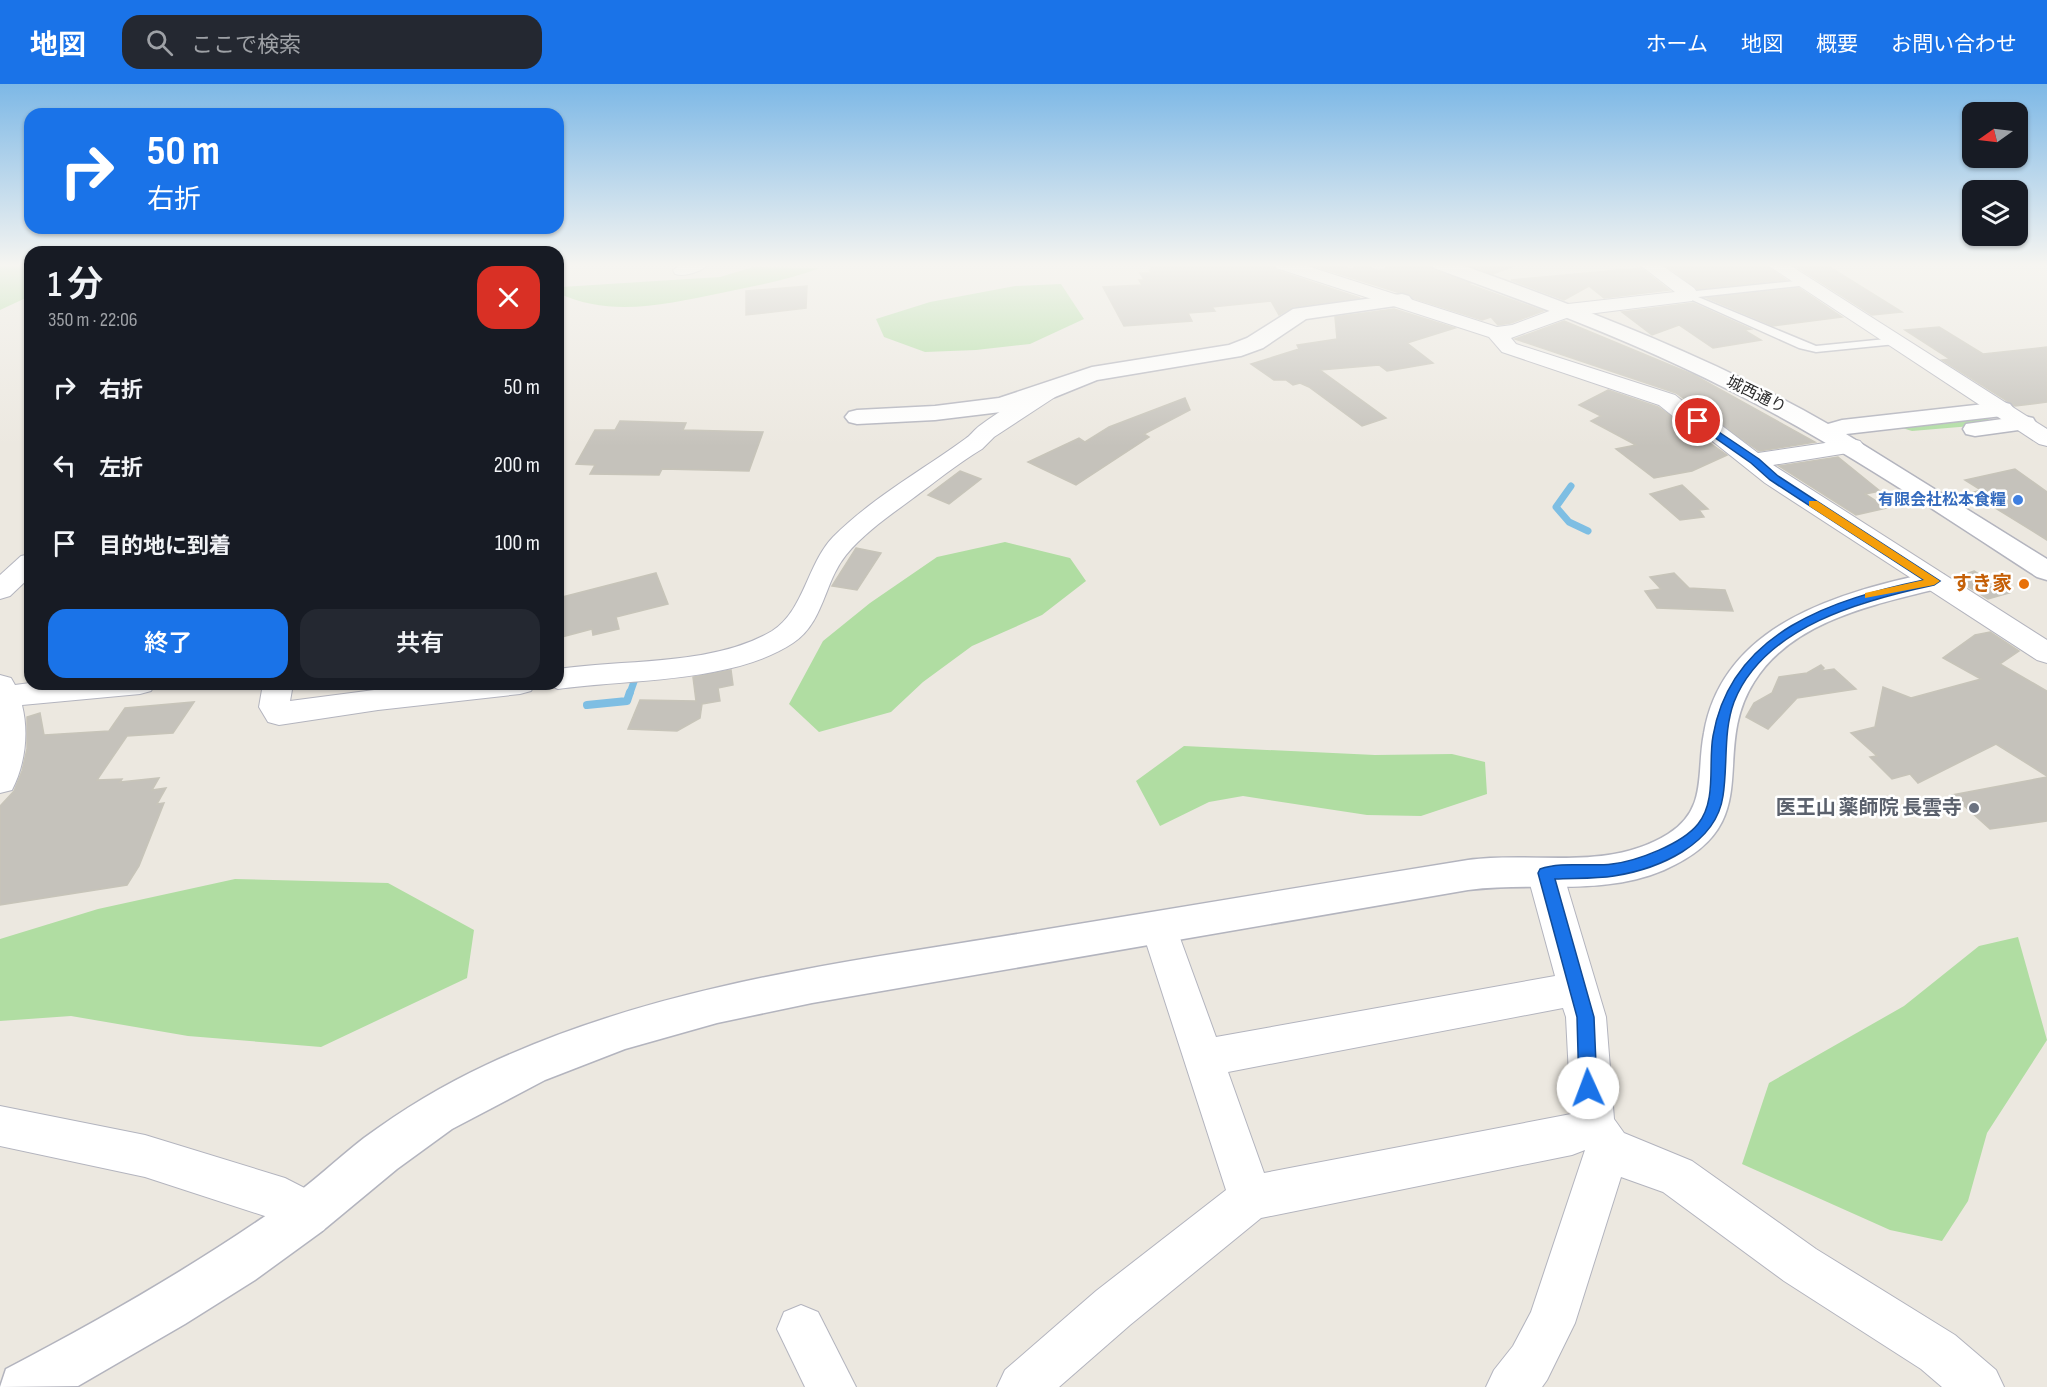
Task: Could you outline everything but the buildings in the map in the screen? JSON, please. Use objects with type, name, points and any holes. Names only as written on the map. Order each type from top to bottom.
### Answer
[{"type":"street","points":[[857,417],[935,413],[1000,405],[1047,392],[1092,374],[1233,351],[1255,343],[1282,325]]},
{"type":"street","points":[[1473,325],[1496,333],[1516,331],[1532,325]]},
{"type":"street","name":"城西通り","points":[[1609,325],[1846,437],[2047,555]]},
{"type":"street","points":[[1872,325],[2038,431]]},
{"type":"street","points":[[1496,333],[1509,348],[1667,400],[1755,461],[1774,478],[2047,653]]},
{"type":"street","points":[[564,678],[722,660],[757,650],[784,637],[802,616],[819,577],[836,550],[875,516],[974,444],[986,432],[1047,392]]},
{"type":"street","points":[[1755,461],[1846,437],[2002,409]]},
{"type":"street","points":[[1846,437],[2038,431]]},
{"type":"street","name":"城西通り","points":[[1846,437],[2047,571]]},
{"type":"street","points":[[0,590],[24,568]]},
{"type":"street","points":[[24,1387],[208,1282],[308,1214],[383,1151],[448,1107],[517,1072],[624,1030],[733,1003],[874,975],[1465,876],[1501,872],[1613,870],[1647,862],[1682,845],[1704,828],[1716,798],[1719,737],[1728,701],[1749,668],[1773,644],[1819,614],[1866,596],[1934,581]]},
{"type":"street","points":[[0,782],[6,765],[11,730],[3,692],[23,694],[70,690]]},
{"type":"street","points":[[277,690],[274,707],[279,714],[378,699],[463,690]]},
{"type":"street","points":[[1511,1387],[1530,1363],[1551,1323],[1601,1136],[1588,1088],[1586,1017],[1545,873]]},
{"type":"street","points":[[1159,927],[1251,1198]]},
{"type":"street","points":[[1203,1058],[1563,991],[1579,992]]},
{"type":"street","points":[[0,1126],[145,1156],[285,1200],[308,1214]]},
{"type":"street","points":[[1022,1387],[1113,1308],[1251,1198],[1572,1135],[1601,1136],[1637,1163],[1677,1176],[1800,1265],[1938,1352],[1979,1387]]},
{"type":"street","points":[[801,1329],[831,1387]]},
{"type":"lane","points":[[1754,325],[1803,346],[1816,349],[1896,340]]},
{"type":"green space","points":[[879,325],[1071,325],[1030,344],[976,350],[925,352],[884,337]]},
{"type":"green space","points":[[1982,415],[1995,424],[1912,431],[1899,427]]},
{"type":"green space","points":[[1005,542],[1070,558],[1086,581],[1042,615],[972,646],[923,682],[891,712],[819,732],[789,704],[823,641],[870,603],[937,557]]},
{"type":"green space","points":[[1184,746],[1375,755],[1452,754],[1485,762],[1487,794],[1421,816],[1367,815],[1243,796],[1209,802],[1160,826],[1136,781]]},
{"type":"green space","points":[[235,879],[388,883],[474,930],[467,978],[321,1047],[188,1036],[71,1016],[0,1021],[0,939],[98,909]]},
{"type":"green space","points":[[2018,937],[2047,1040],[1987,1133],[1968,1201],[1942,1241],[1890,1230],[1742,1164],[1769,1083],[1904,1006],[1979,946]]},
{"type":"waterway","points":[[1571,486],[1556,507],[1569,522],[1588,531]]},
{"type":"waterway","points":[[630,693],[636,676]]},
{"type":"waterway","points":[[587,705],[627,701],[630,692]]},
{"type":"slow traffic","points":[[1813,503],[1934,581],[1869,595]]},
{"type":"place","name":"有限会社松本食糧","points":[[2018,500]]},
{"type":"place","name":"すき家","points":[[2024,584]]},
{"type":"place","name":"医王山 薬師院 長雲寺","points":[[1974,808]]},
{"type":"route","points":[[1588,1088],[1586,1017],[1545,873],[1613,870],[1647,862],[1682,845],[1704,828],[1716,798],[1719,737],[1728,701],[1749,668],[1773,644],[1819,614],[1866,596],[1934,581],[1774,478],[1755,461],[1698,421]]}]
